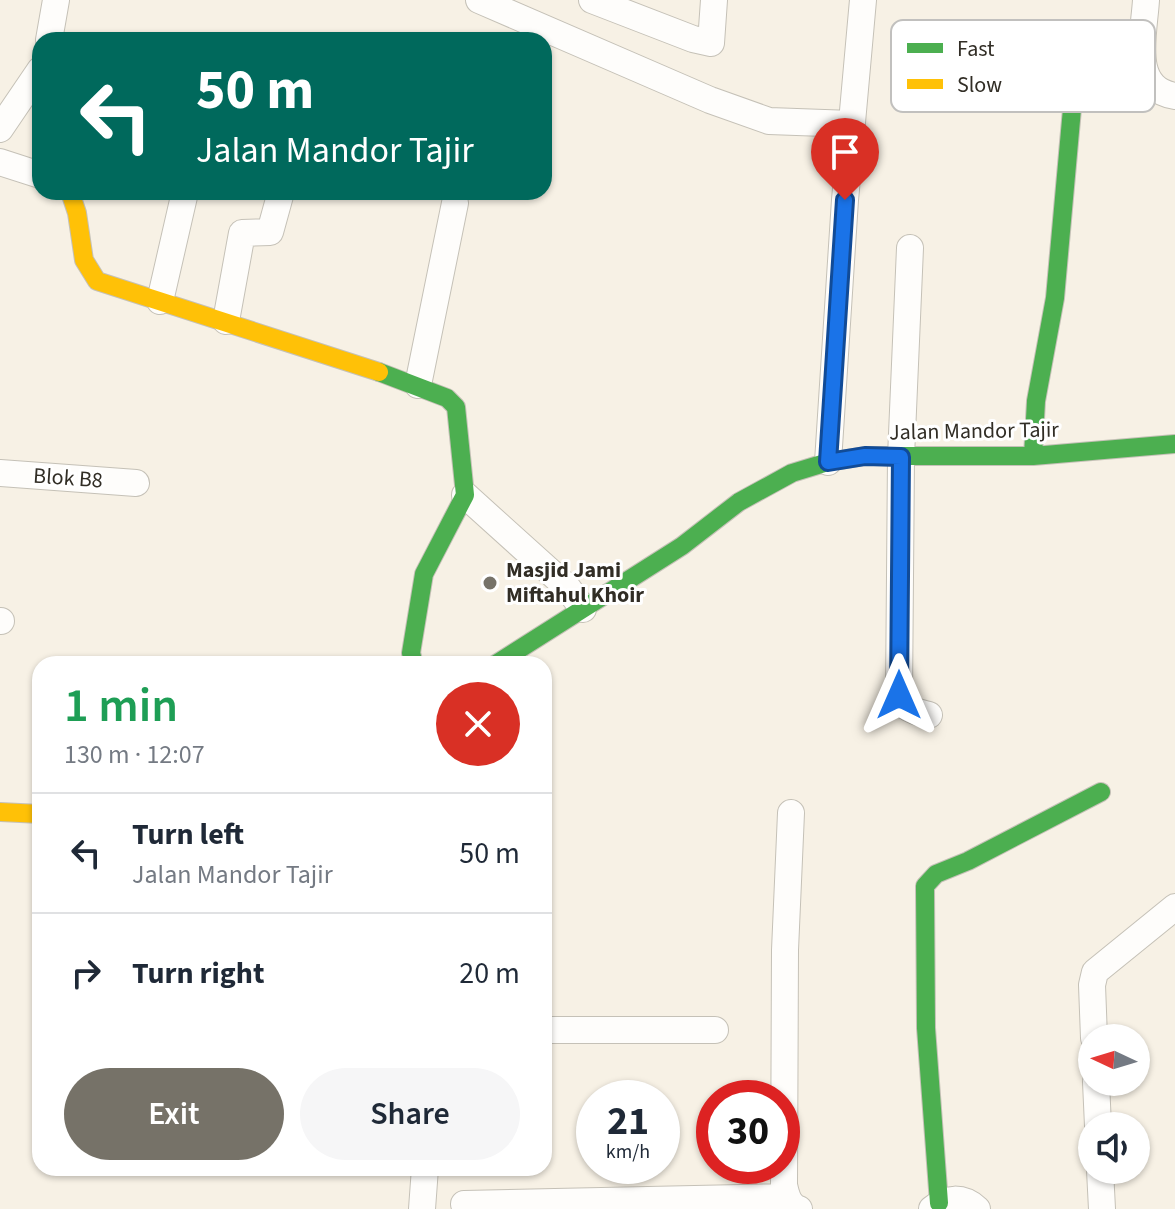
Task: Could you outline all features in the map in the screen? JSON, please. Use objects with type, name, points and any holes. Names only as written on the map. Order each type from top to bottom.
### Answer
[{"type":"street","points":[[50,32],[56,0]]},
{"type":"street","points":[[479,0],[710,100],[769,121],[852,124]]},
{"type":"street","points":[[592,0],[711,43],[714,0]]},
{"type":"street","points":[[828,462],[863,0]]},
{"type":"street","points":[[1145,20],[1146,0]]},
{"type":"street","points":[[0,129],[32,82]]},
{"type":"street","points":[[1155,89],[1175,96]]},
{"type":"street","points":[[1033,456],[1036,401],[1055,298],[1073,112]]},
{"type":"street","points":[[0,162],[32,172]]},
{"type":"street","points":[[73,200],[84,260],[97,281],[418,385],[447,398],[456,407],[465,495],[424,574],[412,656]]},
{"type":"street","points":[[160,301],[183,200]]},
{"type":"street","points":[[226,321],[242,233],[270,232],[279,200]]},
{"type":"street","points":[[418,385],[455,203]]},
{"type":"street","points":[[910,248],[901,457],[899,695],[902,704],[909,710],[929,715]]},
{"type":"street","name":"Jalan Mandor Tajir","points":[[509,656],[682,546],[739,502],[792,473],[828,462],[865,456],[1033,456],[1175,444]]},
{"type":"street","name":"Blok B8","points":[[0,473],[136,483]]},
{"type":"street","points":[[465,495],[567,587],[583,609]]},
{"type":"street","points":[[977,1209],[960,1199],[936,1206],[928,1057],[925,886],[936,874],[968,861],[1101,792]]},
{"type":"street","points":[[0,812],[32,814]]},
{"type":"street","points":[[464,1204],[794,1206],[785,966],[791,813]]},
{"type":"street","points":[[1093,1024],[1092,985],[1095,972],[1175,907]]},
{"type":"street","points":[[552,1030],[715,1030]]},
{"type":"street","points":[[422,1209],[424,1176]]},
{"type":"street","points":[[1101,1184],[1102,1209]]},
{"type":"traffic: fast","points":[[1033,456],[1036,401],[1055,298],[1072,112]]},
{"type":"traffic: fast","points":[[379,372],[447,398],[456,407],[465,495],[424,574],[412,656]]},
{"type":"traffic: fast","points":[[509,656],[682,546],[739,502],[792,473],[828,462],[865,456],[1033,456],[1175,444]]},
{"type":"traffic: fast","points":[[939,1203],[926,1028],[925,886],[936,874],[968,861],[1101,792]]},
{"type":"traffic: slow","points":[[73,200],[84,260],[97,281],[379,372]]},
{"type":"traffic: slow","points":[[0,812],[32,814]]},
{"type":"place","name":"Masjid Jami Miftahul Khoir","points":[[490,583]]},
{"type":"route","points":[[845,200],[828,462],[865,456],[901,457],[899,695]]}]
